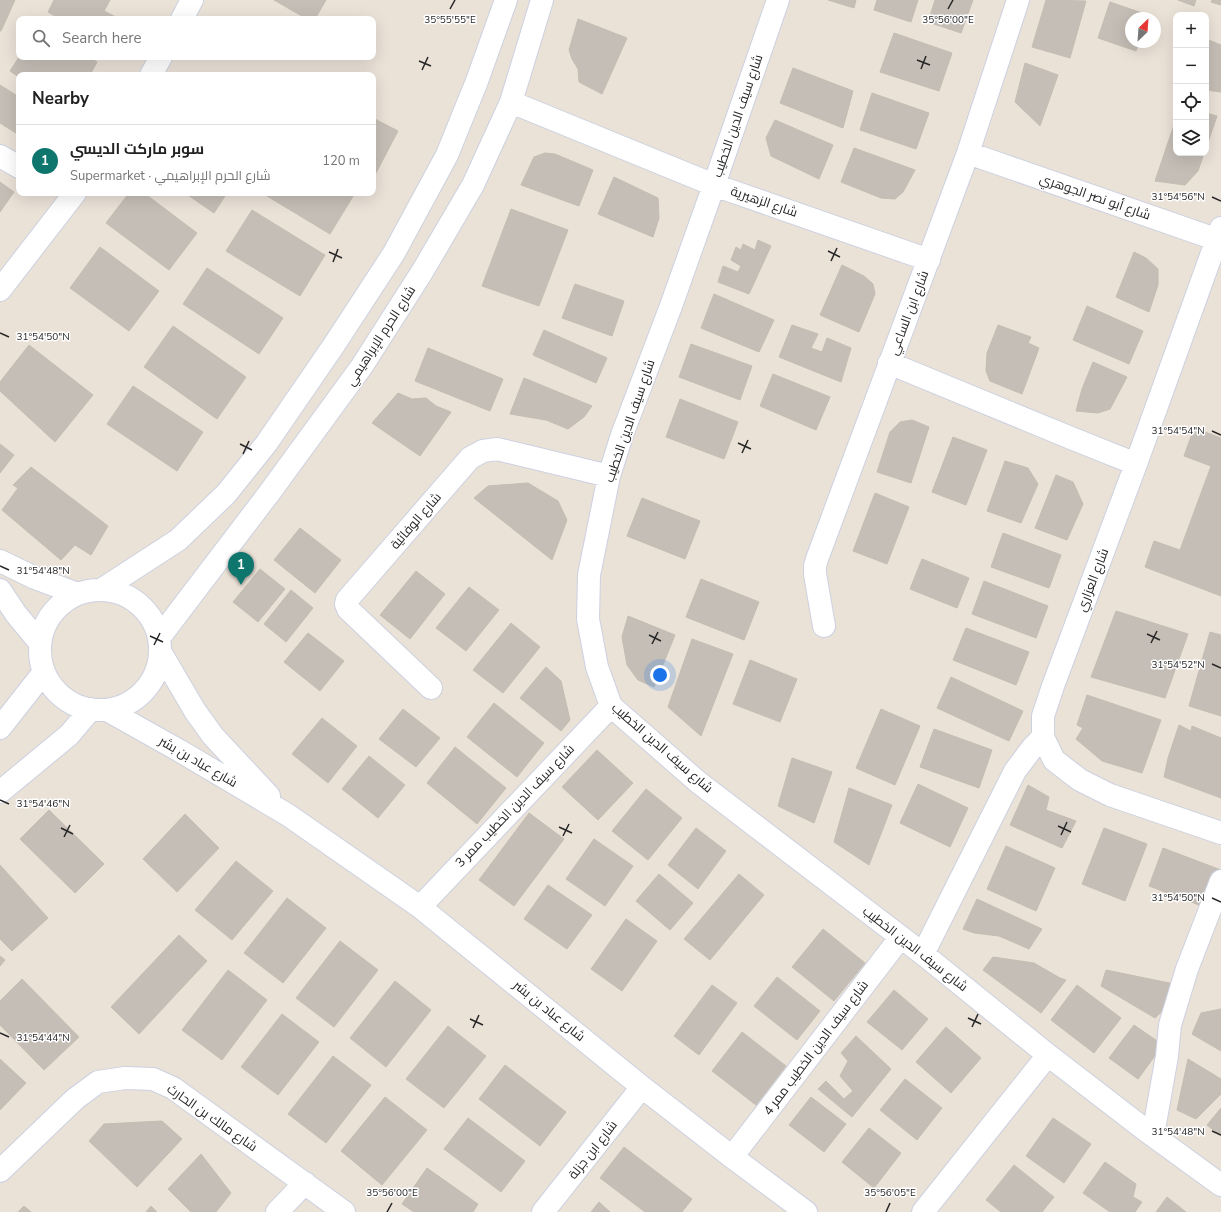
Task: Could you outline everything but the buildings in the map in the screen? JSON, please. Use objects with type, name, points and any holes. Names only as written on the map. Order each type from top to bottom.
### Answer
[{"type":"street","points":[[184,16],[192,0]]},
{"type":"street","points":[[101,590],[178,540],[226,494],[266,444],[334,345],[394,253],[447,155],[478,81],[506,0]]},
{"type":"street","name":"شارع الحرم الإبراهيمي","points":[[160,646],[362,366],[422,272],[473,185],[512,102],[542,0]]},
{"type":"street","name":"شارع سيف الدين الخطيب","points":[[778,0],[672,306],[622,435],[609,476],[589,575],[588,619],[597,667],[611,706],[698,782],[900,938],[923,954],[1048,1055],[1153,1136],[1221,1185]]},
{"type":"street","name":"شارع ابن الساعي","points":[[824,626],[815,566],[968,153],[1018,0]]},
{"type":"street","points":[[153,72],[160,60]]},
{"type":"street","name":"شارع الزهيرية","points":[[512,102],[714,185],[929,260]]},
{"type":"street","name":"شارع أبو نصر الجوهري","points":[[968,153],[1220,236]]},
{"type":"street","points":[[0,156],[16,165]]},
{"type":"street","points":[[0,290],[68,196]]},
{"type":"street","name":"شارع العزاري","points":[[1220,236],[1043,716],[1044,737],[1054,760],[1080,780],[1110,795],[1221,834]]},
{"type":"street","points":[[889,363],[1136,464]]},
{"type":"street","name":"شارع الوفائية","points":[[431,688],[348,609],[346,604],[348,600],[470,458],[484,451],[497,449],[609,476]]},
{"type":"street","points":[[0,561],[36,578],[75,593],[101,590],[121,593],[139,604],[152,619],[160,646],[157,670],[150,685],[138,697],[123,706],[99,710],[76,704],[62,697],[52,686],[44,672],[40,644],[43,629],[50,616],[60,605],[75,593]]},
{"type":"street","points":[[0,590],[16,614],[40,644]]},
{"type":"street","name":"شارع عباد بن بشر","points":[[160,646],[195,711],[213,736],[288,815]]},
{"type":"street","points":[[0,728],[44,672]]},
{"type":"street","name":"شارع سيف الدين الخطيب ممر 3","points":[[420,907],[611,706]]},
{"type":"street","points":[[0,792],[99,710]]},
{"type":"street","name":"شارع عباد بن بشر","points":[[99,710],[180,751],[288,815],[420,907],[642,1087],[732,1158],[806,1212]]},
{"type":"street","points":[[923,954],[1014,772],[1033,747],[1044,737]]},
{"type":"street","points":[[1153,1136],[1167,1056],[1170,1025],[1187,969],[1221,881]]},
{"type":"street","name":"شارع سيف الدين الخطيب ممر 4","points":[[732,1158],[900,938]]},
{"type":"street","points":[[923,1212],[1048,1055]]},
{"type":"street","name":"شارع مالك بن الحارث","points":[[0,1171],[75,1100],[98,1082],[125,1078],[153,1079],[173,1088],[344,1212]]},
{"type":"street","name":"شارع ابن جزلة","points":[[543,1212],[642,1087]]},
{"type":"street","points":[[277,1212],[305,1183]]},
{"type":"place","name":"سوبر ماركت الديسي","points":[[241,585]]}]
